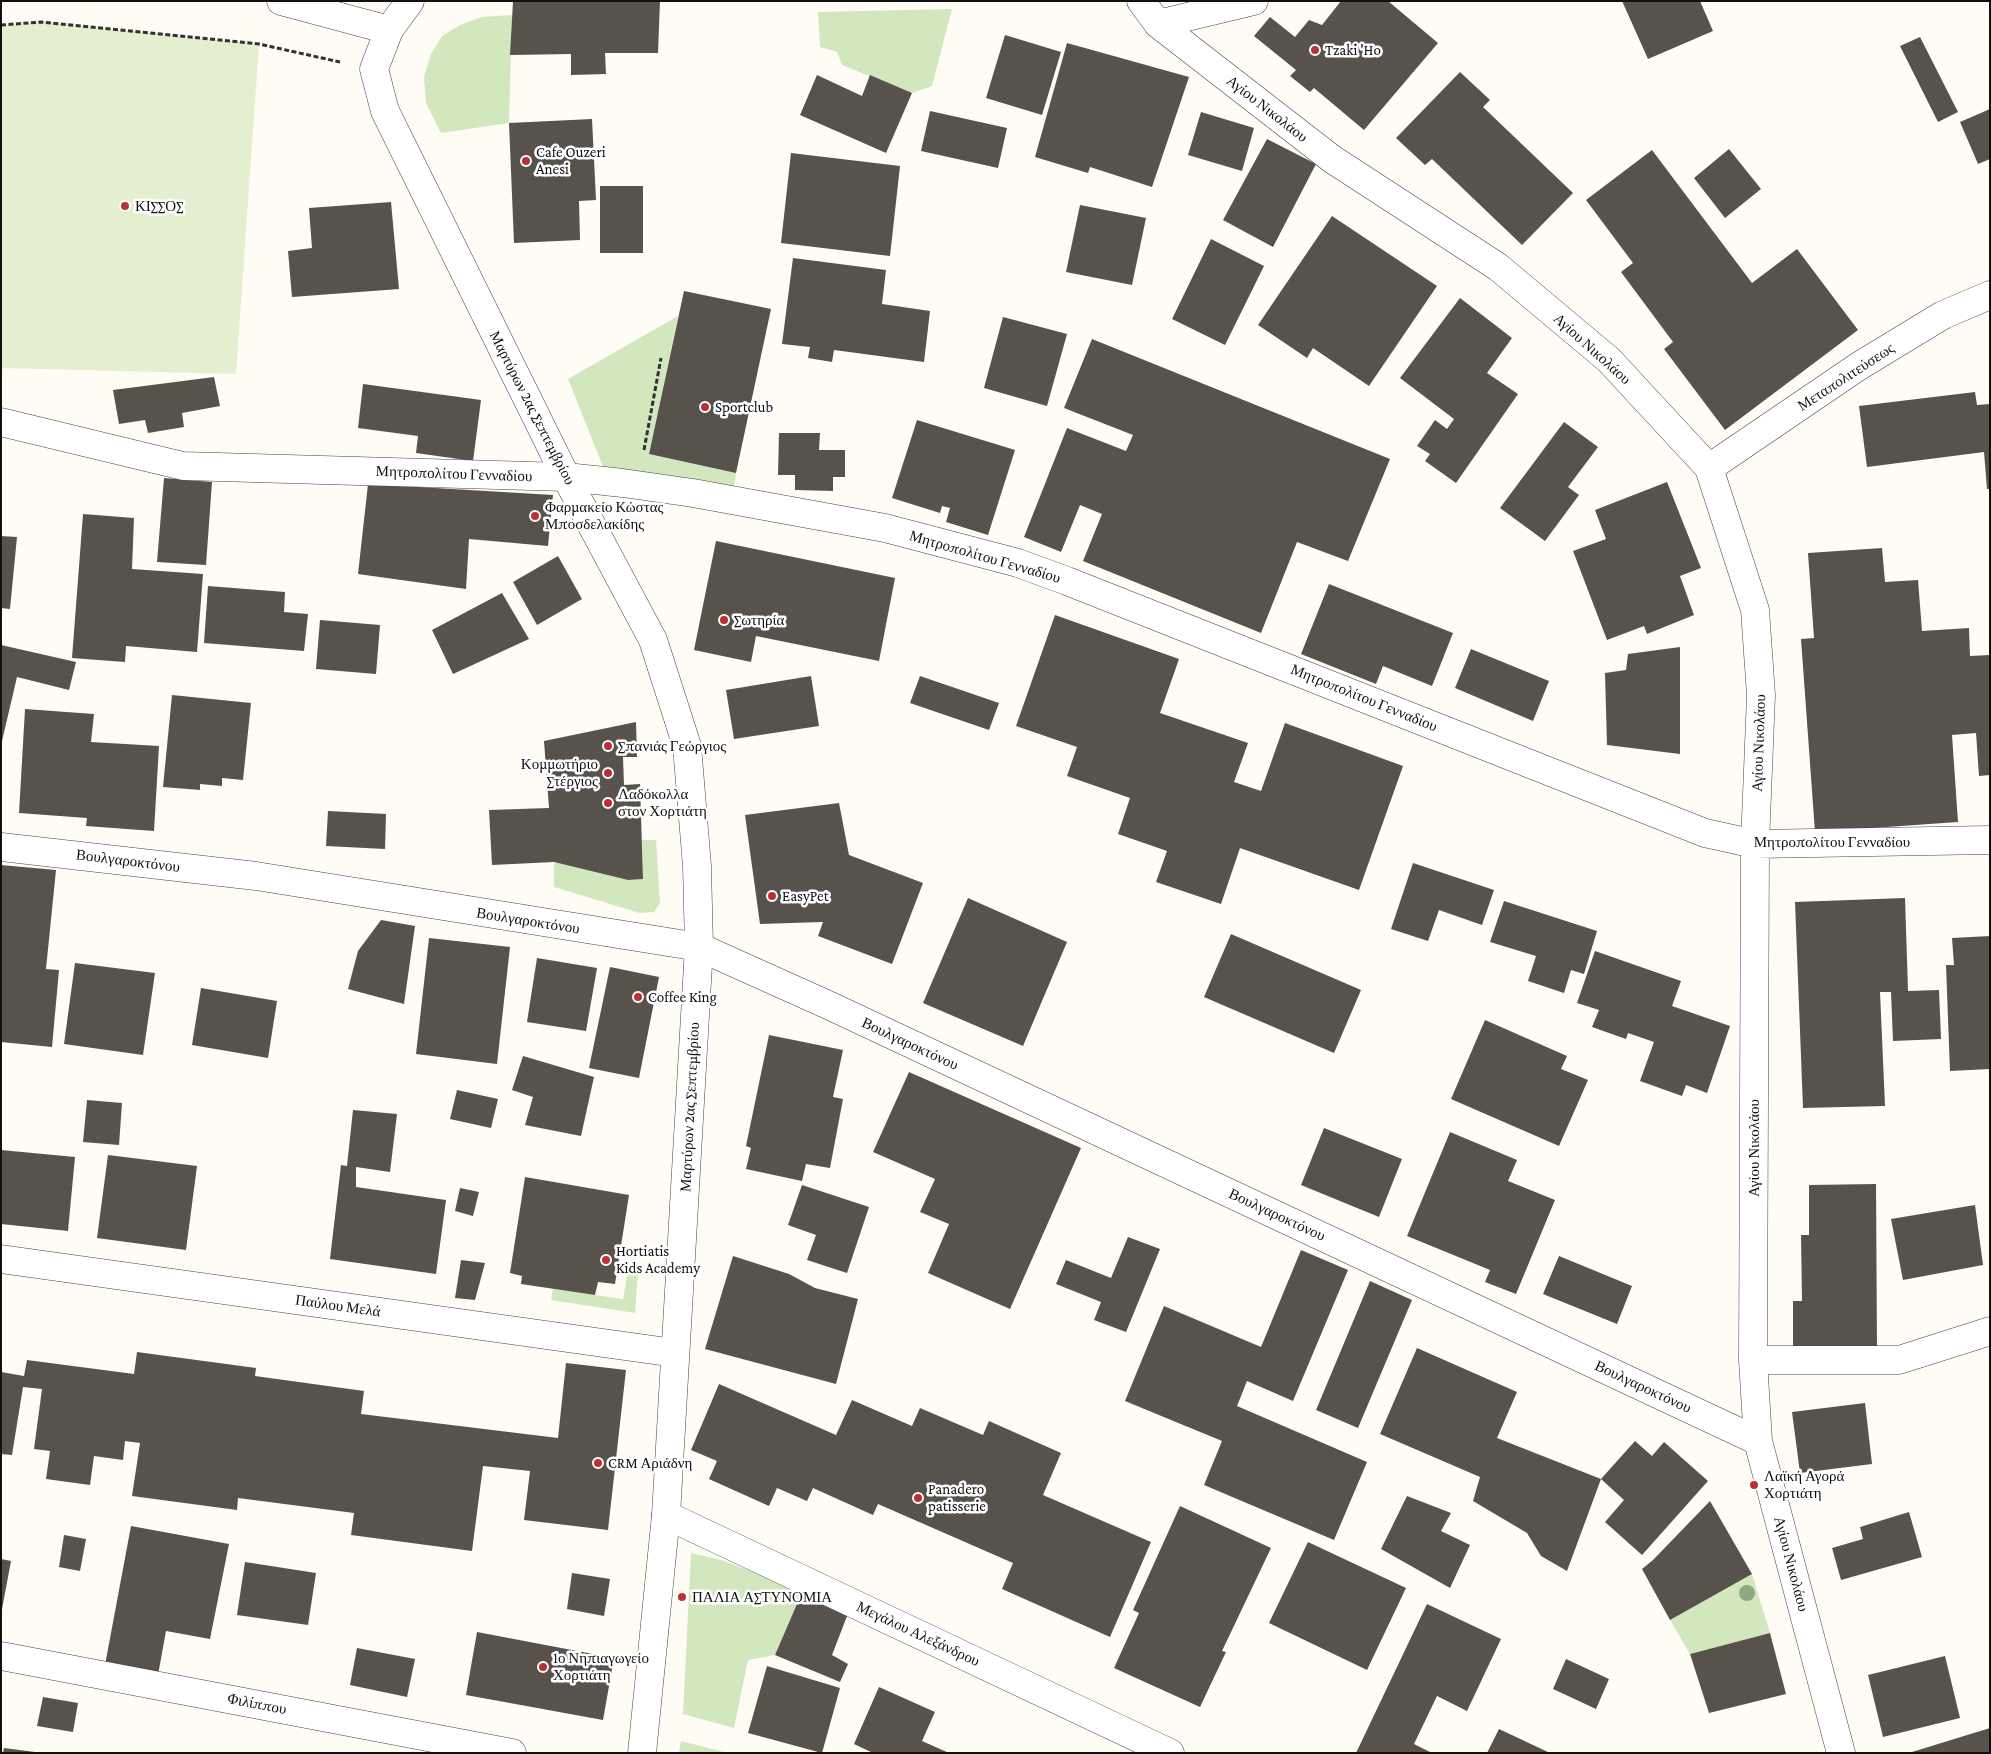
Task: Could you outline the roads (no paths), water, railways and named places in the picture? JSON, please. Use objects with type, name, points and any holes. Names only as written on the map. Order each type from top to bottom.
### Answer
[{"type":"street","points":[[281,1],[389,30],[410,1]]},
{"type":"street","name":"Αγίου Νικολάου","points":[[1142,1],[1158,24],[1332,159],[1498,267],[1609,360],[1708,468],[1755,610],[1761,695],[1755,844],[1753,1360],[1758,1442],[1841,1753]]},
{"type":"street","points":[[1158,24],[1254,1]]},
{"type":"street","name":"Μαρτύρων 2ας Σεπτεμβρίου","points":[[389,30],[374,69],[385,111],[566,477],[653,640],[687,746],[697,866],[699,947],[666,1515],[642,1753]]},
{"type":"street","name":"Μεταπολιτεύσεως","points":[[1708,468],[1860,366],[1943,315],[1990,294]]},
{"type":"street","name":"Μητροπολίτου Γενναδίου","points":[[1,422],[183,466],[566,477],[637,485],[885,528],[1018,563],[1076,584],[1705,833],[1755,844],[1990,840]]},
{"type":"street","name":"Βουλγαροκτόνου","points":[[1,847],[256,876],[699,947],[826,1004],[1758,1442]]},
{"type":"street","name":"Παύλου Μελά","points":[[1,1259],[675,1353]]},
{"type":"street","points":[[1753,1360],[1899,1360],[1990,1331]]},
{"type":"street","name":"Μεγάλου Αλεξάνδρου","points":[[666,1515],[1170,1753]]},
{"type":"street","name":"Φιλίππου","points":[[1,1656],[512,1753]]},
{"type":"place","name":"Tzaki 'Ho","points":[[1315,50]]},
{"type":"place","name":"Cafe Ouzeri Anesi","points":[[526,161]]},
{"type":"place","name":"ΚΙΣΣΟΣ","points":[[125,206]]},
{"type":"place","name":"Sportclub","points":[[705,407]]},
{"type":"place","name":"Φαρμακείο Κώστας Μποσδελακίδης","points":[[535,516]]},
{"type":"place","name":"Σωτηρία","points":[[724,620]]},
{"type":"place","name":"Σπανιάς Γεώργιος","points":[[608,746]]},
{"type":"place","name":"Κομμωτήριο Στέργιος","points":[[608,773]]},
{"type":"place","name":"Λαδόκολλα στον Χορτιάτη","points":[[608,803]]},
{"type":"place","name":"EasyPet","points":[[772,896]]},
{"type":"place","name":"Coffee King","points":[[638,997]]},
{"type":"place","name":"Hortiatis Kids Academy","points":[[606,1260]]},
{"type":"place","name":"CRM Αριάδνη","points":[[598,1463]]},
{"type":"place","name":"Λαϊκή Αγορά Χορτιάτη","points":[[1754,1485]]},
{"type":"place","name":"Panadero patisserie","points":[[918,1498]]},
{"type":"place","name":"ΠΑΛΙΑ ΑΣΤΥΝΟΜΙΑ","points":[[682,1597]]},
{"type":"place","name":"1ο Νηπιαγωγείο Χορτιάτη","points":[[543,1667]]}]
